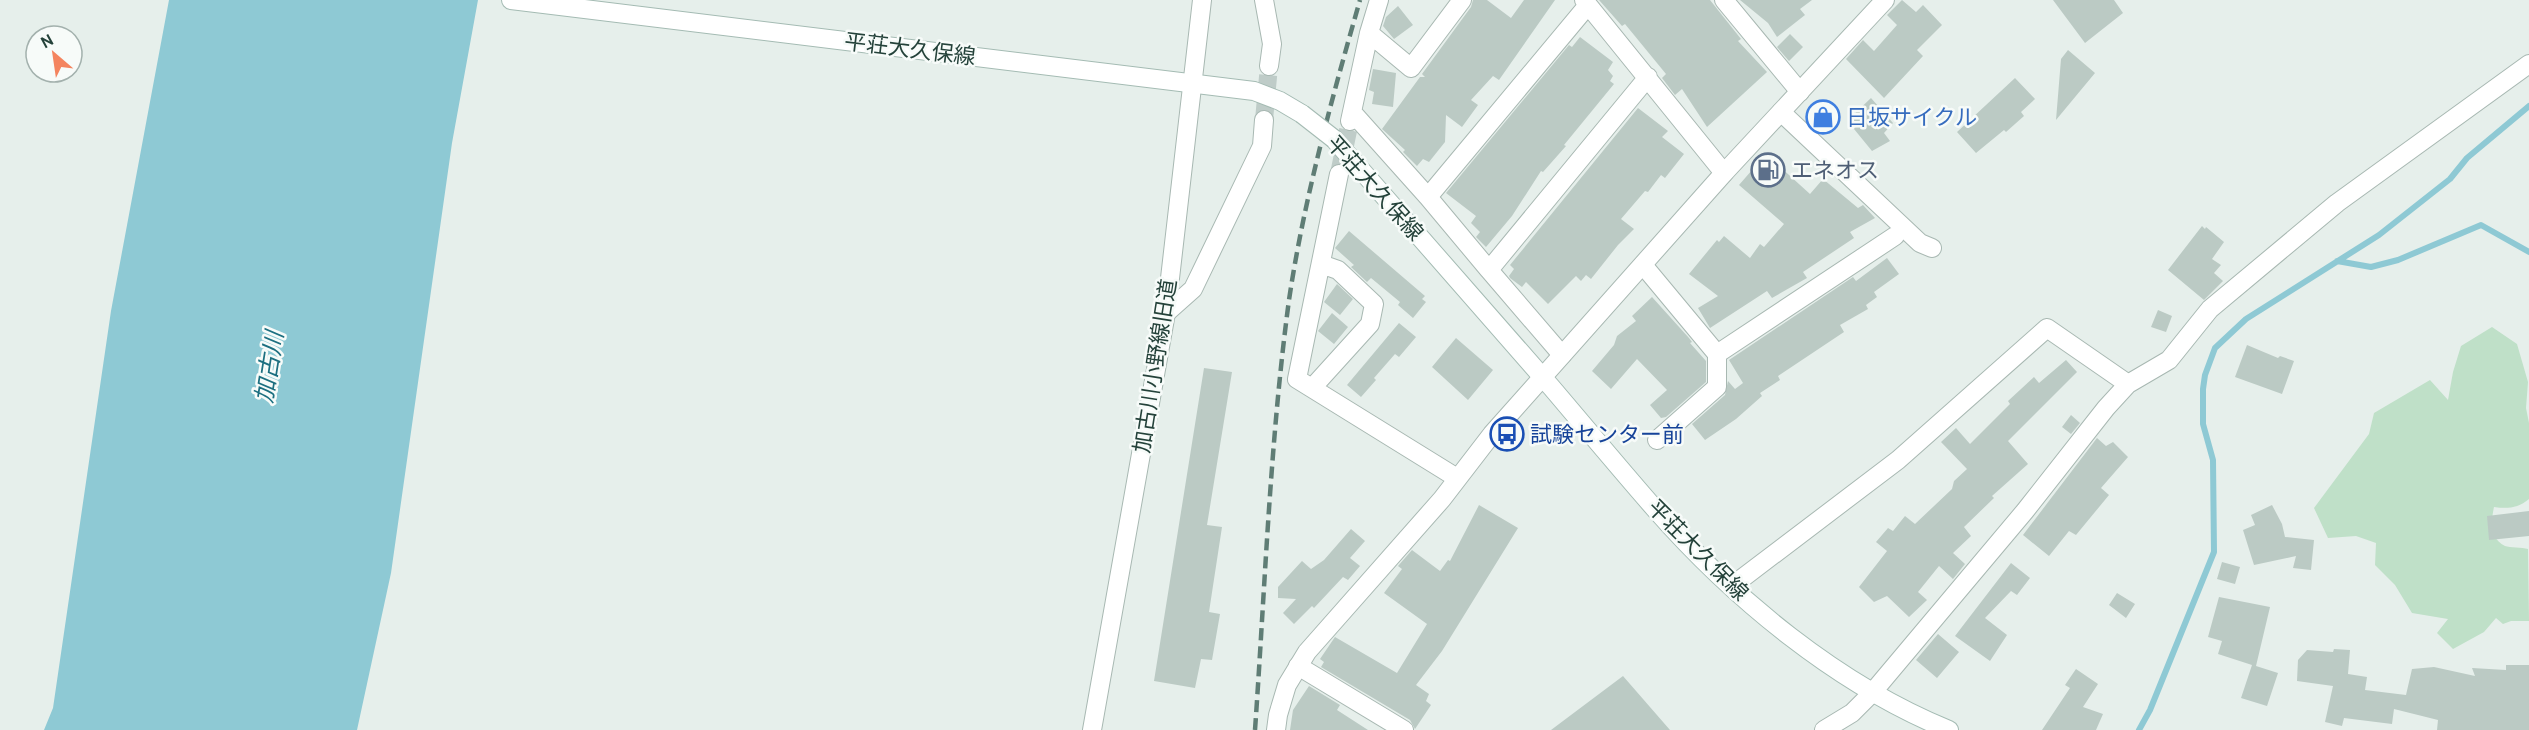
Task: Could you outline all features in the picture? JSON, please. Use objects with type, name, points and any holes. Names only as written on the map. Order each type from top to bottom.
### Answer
[{"type":"street","name":"平荘大久保線","points":[[511,0],[1254,91],[1280,101],[1302,114],[1334,139],[1656,511],[1732,586],[1772,622],[1822,661],[1872,693],[1950,730]]},
{"type":"street","name":"加古川小野線旧道","points":[[1092,730],[1166,313],[1202,0]]},
{"type":"street","points":[[1264,0],[1272,44],[1269,66]]},
{"type":"street","points":[[1379,0],[1369,33],[1351,117],[1428,197],[1562,355]]},
{"type":"street","points":[[1369,33],[1411,68],[1461,0]]},
{"type":"street","points":[[1725,0],[1800,92]]},
{"type":"street","points":[[1276,730],[1282,698],[1298,666],[1442,499],[1486,441],[1724,173],[1885,0]]},
{"type":"street","points":[[1428,197],[1586,3],[1724,173]]},
{"type":"street","points":[[1824,730],[1852,713],[1872,693],[2128,384],[2169,360],[2210,309],[2337,202],[2529,64]]},
{"type":"street","points":[[1489,270],[1648,77]]},
{"type":"street","points":[[1781,112],[1920,243],[1932,248]]},
{"type":"street","points":[[1166,313],[1193,289],[1262,146],[1264,120]]},
{"type":"street","points":[[1305,383],[1321,264],[1339,174]]},
{"type":"street","points":[[1717,354],[1895,236]]},
{"type":"street","points":[[1305,383],[1370,324],[1374,304],[1338,270],[1321,264]]},
{"type":"street","points":[[1643,265],[1717,354],[1717,387],[1669,437]]},
{"type":"street","points":[[1732,586],[1898,460],[2047,328],[2128,384]]},
{"type":"street","points":[[1305,383],[1456,478]]},
{"type":"street","points":[[1298,666],[1404,730]]},
{"type":"green space","points":[[2492,327],[2517,344],[2528,382],[2526,408],[2529,423],[2529,499],[2513,507],[2494,507],[2492,529],[2496,538],[2505,546],[2528,549],[2529,621],[2511,621],[2503,624],[2496,618],[2484,632],[2453,649],[2437,633],[2448,619],[2412,613],[2395,585],[2375,565],[2376,543],[2356,536],[2328,538],[2314,508],[2369,434],[2374,413],[2430,380],[2448,400],[2461,346]]},
{"type":"water","name":"加古川","points":[[169,0],[478,0],[452,143],[391,573],[357,730],[44,730],[53,708],[111,311]]},
{"type":"building","points":[[1473,0],[1487,0],[1511,18],[1524,0],[1555,0],[1499,80],[1493,76],[1471,100],[1478,105],[1462,127],[1446,115],[1445,142],[1429,162],[1423,159],[1417,166],[1403,152],[1405,150],[1382,129],[1420,77],[1425,77],[1422,74],[1471,7]]},
{"type":"building","points":[[1599,0],[1710,0],[1741,39],[1738,41],[1767,72],[1707,127],[1682,89],[1675,95],[1662,78],[1666,74],[1625,24],[1622,26]]},
{"type":"building","points":[[1740,0],[1812,0],[1800,9],[1805,15],[1777,37],[1768,23]]},
{"type":"building","points":[[1902,0],[1916,12],[1923,5],[1942,25],[1917,50],[1923,56],[1884,98],[1846,59],[1863,40],[1874,51],[1897,25],[1887,15]]},
{"type":"building","points":[[2053,0],[2114,0],[2123,13],[2085,43]]},
{"type":"building","points":[[1398,6],[1413,25],[1394,39],[1383,26],[1386,17]]},
{"type":"building","points":[[1790,34],[1803,47],[1789,61],[1777,47]]},
{"type":"building","points":[[1580,37],[1613,62],[1608,70],[1613,76],[1610,81],[1614,84],[1564,145],[1566,146],[1543,172],[1541,171],[1512,216],[1486,247],[1476,237],[1480,232],[1471,223],[1476,216],[1446,193],[1569,45],[1572,47]]},
{"type":"building","points":[[2068,50],[2095,73],[2056,120],[2061,59]]},
{"type":"building","points":[[1373,69],[1396,73],[1393,107],[1372,104],[1374,92],[1369,90]]},
{"type":"building","points":[[2015,78],[2035,99],[2021,112],[2024,116],[1976,153],[1957,132]]},
{"type":"building","points":[[1871,98],[1893,123],[1884,133],[1890,141],[1872,151],[1854,129],[1857,125],[1850,118]]},
{"type":"building","points":[[1638,108],[1668,131],[1662,137],[1684,154],[1665,178],[1661,175],[1648,192],[1645,191],[1621,219],[1634,229],[1591,279],[1586,275],[1581,281],[1576,276],[1548,304],[1526,282],[1522,287],[1510,278],[1514,269],[1510,265]]},
{"type":"building","points":[[1766,154],[1810,194],[1823,179],[1858,208],[1863,205],[1875,218],[1850,232],[1854,238],[1803,272],[1807,278],[1772,298],[1767,291],[1710,328],[1698,308],[1718,296],[1689,274],[1717,240],[1719,242],[1724,236],[1750,258],[1760,244],[1764,247],[1784,224],[1739,185]]},
{"type":"building","points":[[2202,226],[2224,242],[2212,259],[2221,265],[2214,273],[2223,281],[2204,300],[2168,270]]},
{"type":"building","points":[[1349,231],[1425,296],[1422,299],[1426,302],[1413,318],[1398,305],[1400,302],[1371,278],[1367,282],[1351,267],[1354,265],[1335,248]]},
{"type":"building","points":[[1887,258],[1899,274],[1874,292],[1877,297],[1866,305],[1868,309],[1840,325],[1844,332],[1778,376],[1780,380],[1760,393],[1762,396],[1736,419],[1705,440],[1692,424],[1725,395],[1728,381],[1735,389],[1743,383],[1729,360],[1853,277],[1856,281]]},
{"type":"building","points":[[1337,284],[1353,299],[1340,315],[1324,302]]},
{"type":"building","points":[[1652,297],[1689,338],[1692,342],[1690,343],[1706,361],[1706,382],[1666,417],[1661,418],[1650,405],[1667,390],[1637,359],[1611,389],[1592,371],[1614,345],[1617,336],[1636,321],[1632,316]]},
{"type":"building","points":[[2158,310],[2172,316],[2166,332],[2151,327]]},
{"type":"building","points":[[1332,313],[1348,327],[1334,344],[1318,331]]},
{"type":"building","points":[[1399,323],[1416,337],[1399,357],[1395,354],[1361,397],[1347,385]]},
{"type":"building","points":[[1456,338],[1493,370],[1468,400],[1432,367]]},
{"type":"building","points":[[2247,345],[2278,358],[2280,356],[2294,361],[2282,394],[2235,377]]},
{"type":"building","points":[[2066,360],[2077,372],[2008,441],[2028,464],[1992,496],[1994,498],[1964,527],[1971,536],[1953,553],[1965,564],[1953,579],[1939,566],[1918,592],[1927,600],[1909,617],[1887,596],[1874,602],[1859,587],[1887,551],[1876,542],[1888,528],[1893,531],[1905,516],[1915,524],[1952,489],[1954,481],[1967,469],[1941,442],[1956,428],[1970,444],[2010,404],[2008,401],[2034,377],[2039,383]]},
{"type":"building","points":[[1204,368],[1232,372],[1207,525],[1222,527],[1209,612],[1220,614],[1212,660],[1201,659],[1195,688],[1154,681]]},
{"type":"building","points":[[2071,415],[2080,423],[2071,434],[2062,427]]},
{"type":"building","points":[[2097,438],[2106,446],[2113,442],[2128,457],[2101,488],[2109,495],[2076,535],[2069,531],[2049,556],[2023,535]]},
{"type":"building","points":[[1479,505],[1518,528],[1442,651],[1416,685],[1429,694],[1426,701],[1431,705],[1415,729],[1410,720],[1321,667],[1324,662],[1320,659],[1335,637],[1397,673],[1427,624],[1384,593],[1402,569],[1398,566],[1412,550],[1440,571],[1448,560],[1450,561]]},
{"type":"building","points":[[2272,505],[2282,524],[2285,537],[2314,540],[2311,570],[2293,568],[2296,556],[2254,565],[2243,530],[2255,525],[2251,515]]},
{"type":"building","points":[[2529,511],[2529,536],[2489,540],[2487,516]]},
{"type":"building","points":[[1351,529],[1365,541],[1350,558],[1360,566],[1348,580],[1343,577],[1314,608],[1312,606],[1294,624],[1283,613],[1296,599],[1278,598],[1278,587],[1302,561],[1311,569],[1324,560]]},
{"type":"building","points":[[2222,562],[2240,567],[2235,584],[2217,579]]},
{"type":"building","points":[[2011,563],[2030,578],[2017,595],[2011,591],[1985,618],[2007,635],[1990,661],[1955,636]]},
{"type":"building","points":[[2117,593],[2135,604],[2126,618],[2109,605]]},
{"type":"building","points":[[2219,597],[2270,607],[2256,666],[2278,673],[2267,706],[2241,698],[2252,665],[2218,654],[2222,641],[2208,637]]},
{"type":"building","points":[[1938,634],[1959,652],[1937,678],[1916,660]]},
{"type":"building","points":[[2334,649],[2350,650],[2348,674],[2367,677],[2365,690],[2406,695],[2412,669],[2434,667],[2475,676],[2472,668],[2506,670],[2506,665],[2529,665],[2529,730],[2437,730],[2438,720],[2394,709],[2392,724],[2344,718],[2342,726],[2325,722],[2333,686],[2297,681],[2298,660],[2307,650],[2333,652]]},
{"type":"building","points":[[2076,669],[2098,684],[2083,707],[2103,714],[2096,730],[2042,730],[2070,688],[2065,685]]},
{"type":"building","points":[[1623,676],[1670,730],[1551,730]]},
{"type":"building","points":[[1309,686],[1340,705],[1337,710],[1368,730],[1290,730],[1293,710]]},
{"type":"waterway","points":[[2139,730],[2150,710],[2214,552],[2213,460],[2203,424],[2203,389],[2205,375],[2215,348],[2246,319],[2379,235],[2450,179],[2467,158],[2529,106]]},
{"type":"waterway","points":[[2337,261],[2371,267],[2398,260],[2481,225],[2529,252]]},
{"type":"tunnel","points":[[1264,120],[1269,66]]},
{"type":"tunnel","points":[[1339,174],[1350,121]]},
{"type":"railway","points":[[1255,730],[1273,461],[1289,300],[1302,224],[1329,111],[1360,0]]},
{"type":"place","name":"日坂サイクル","points":[[1823,117]]},
{"type":"place","name":"エネオス","points":[[1768,170]]},
{"type":"place","name":"試験センター前","points":[[1507,434]]}]
